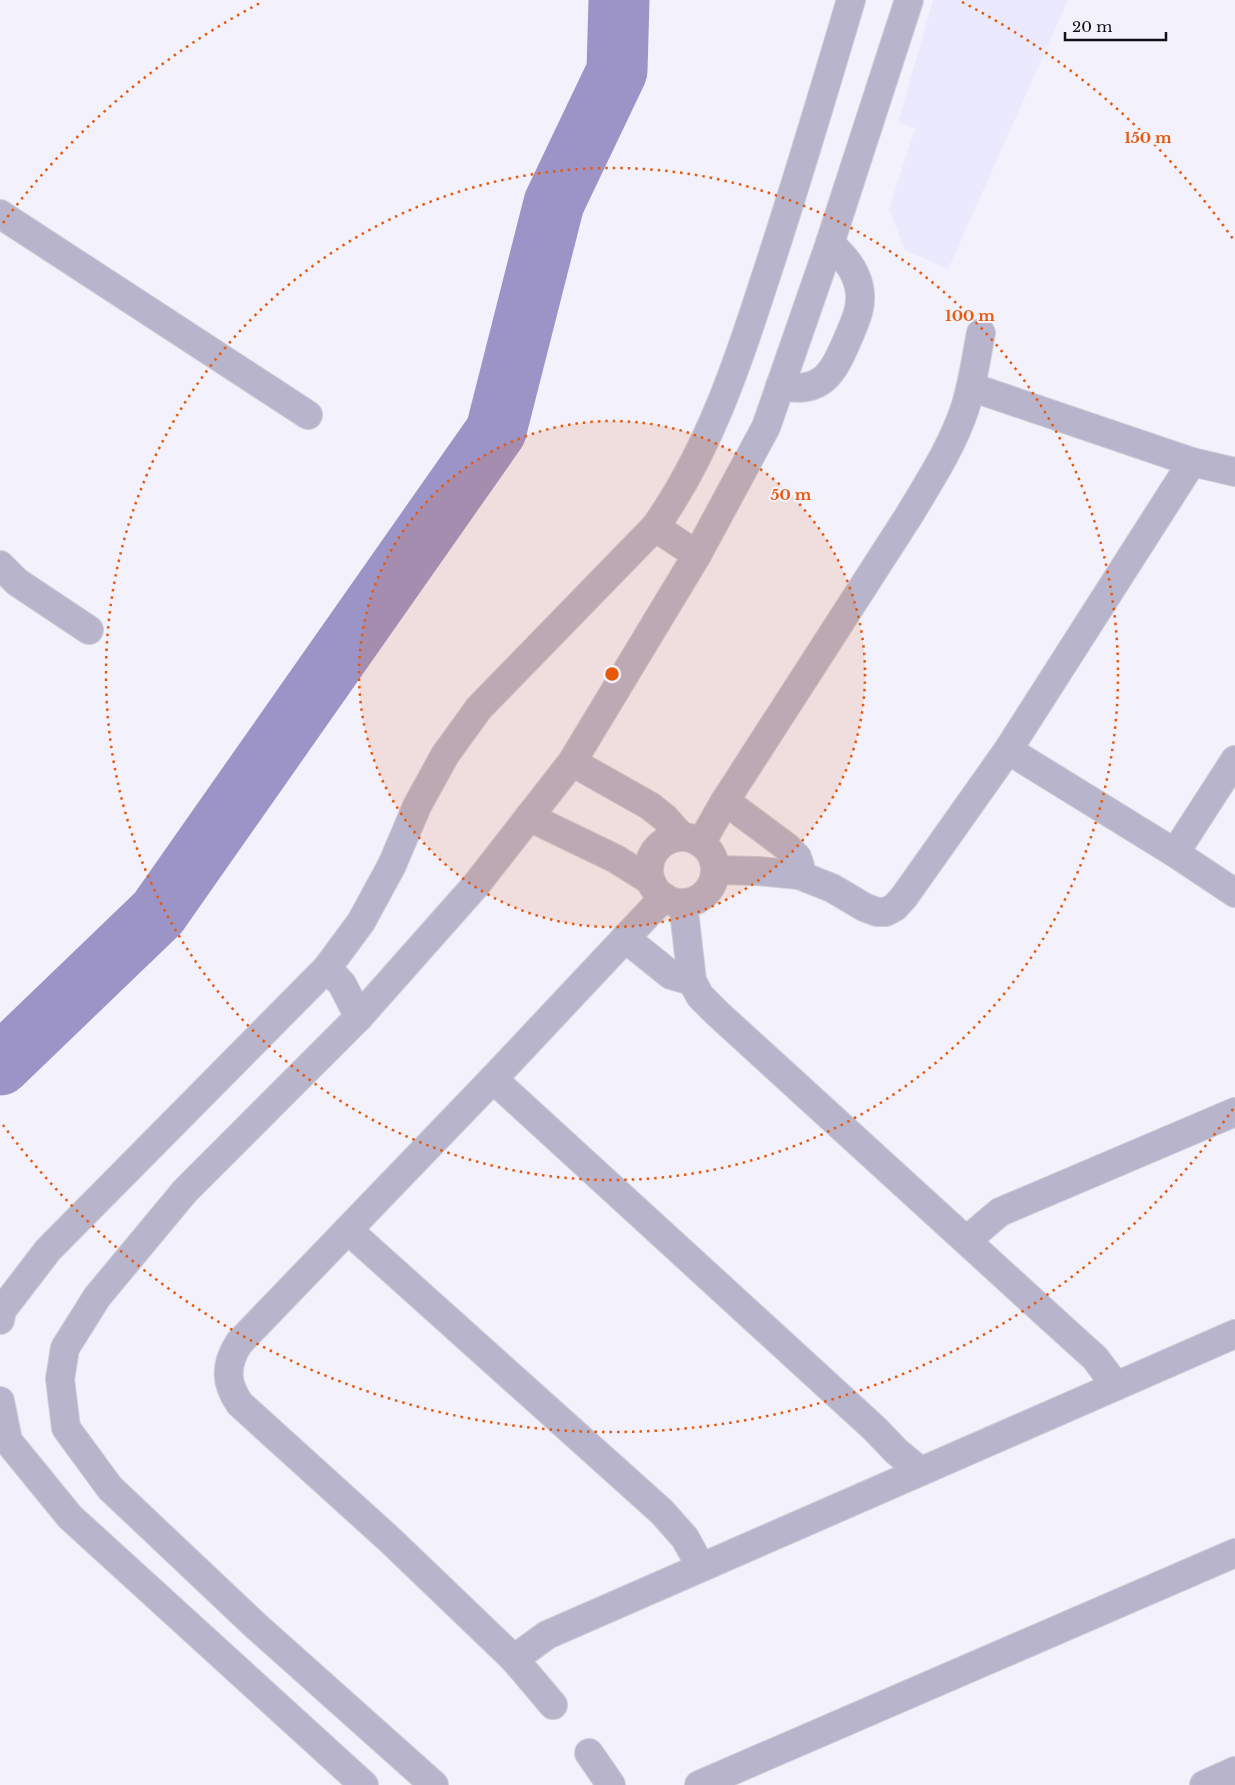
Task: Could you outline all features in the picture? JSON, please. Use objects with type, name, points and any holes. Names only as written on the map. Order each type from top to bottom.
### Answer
[{"type":"street","points":[[0,1320],[2,1310],[48,1250],[327,968],[361,922],[392,866],[417,806],[445,755],[479,708],[655,527],[686,478],[711,426],[748,333],[788,210],[851,0]]},
{"type":"street","points":[[434,1785],[256,1626],[110,1488],[66,1428],[60,1379],[65,1348],[97,1297],[185,1191],[359,1017],[476,885],[572,762],[697,555],[766,427],[830,243],[909,0]]},
{"type":"street","points":[[0,214],[308,415]]},
{"type":"street","points":[[780,386],[803,388],[825,378],[833,370],[839,359],[858,316],[860,289],[856,277],[848,261],[830,243]]},
{"type":"street","points":[[692,840],[725,801],[908,517],[935,471],[964,410],[971,386],[981,333]]},
{"type":"street","points":[[971,386],[1192,462],[1235,472]]},
{"type":"street","points":[[716,870],[758,871],[799,875],[832,888],[870,910],[886,912],[894,907],[904,897],[1008,750],[1192,462]]},
{"type":"street","points":[[655,527],[697,555]]},
{"type":"street","points":[[0,565],[18,582],[89,630]]},
{"type":"street","points":[[1008,750],[1175,853],[1235,893]]},
{"type":"street","points":[[1175,853],[1235,760]]},
{"type":"street","points":[[529,817],[616,859],[666,894],[693,902],[709,890],[716,870],[709,851],[692,840],[650,806],[572,762]]},
{"type":"street","points":[[725,801],[787,847],[797,857],[800,866],[799,875]]},
{"type":"street","points":[[692,840],[672,839],[655,851],[649,870],[666,894],[692,981],[700,996],[1095,1358],[1116,1386]]},
{"type":"street","points":[[553,1705],[514,1659],[390,1540],[240,1404],[230,1386],[228,1376],[229,1364],[239,1343],[493,1079],[666,894]]},
{"type":"street","points":[[625,938],[671,975],[692,981]]},
{"type":"street","points":[[327,968],[342,984],[359,1017]]},
{"type":"street","points":[[493,1079],[920,1471]]},
{"type":"street","points":[[967,1240],[1000,1212],[1235,1112]]},
{"type":"street","points":[[348,1230],[662,1512],[685,1538],[701,1567]]},
{"type":"street","points":[[514,1659],[547,1635],[1235,1334]]},
{"type":"street","points":[[0,1400],[8,1441],[70,1517],[364,1785]]},
{"type":"street","points":[[699,1785],[1235,1553]]},
{"type":"street","points":[[589,1753],[611,1785]]},
{"type":"street","points":[[1204,1785],[1235,1771]]},
{"type":"shaded area","points":[[933,0],[1068,0],[948,269],[905,250],[889,209],[915,128],[898,122]]},
{"type":"waterway","points":[[0,1065],[158,913],[496,431],[554,203],[617,71],[619,0]]}]
